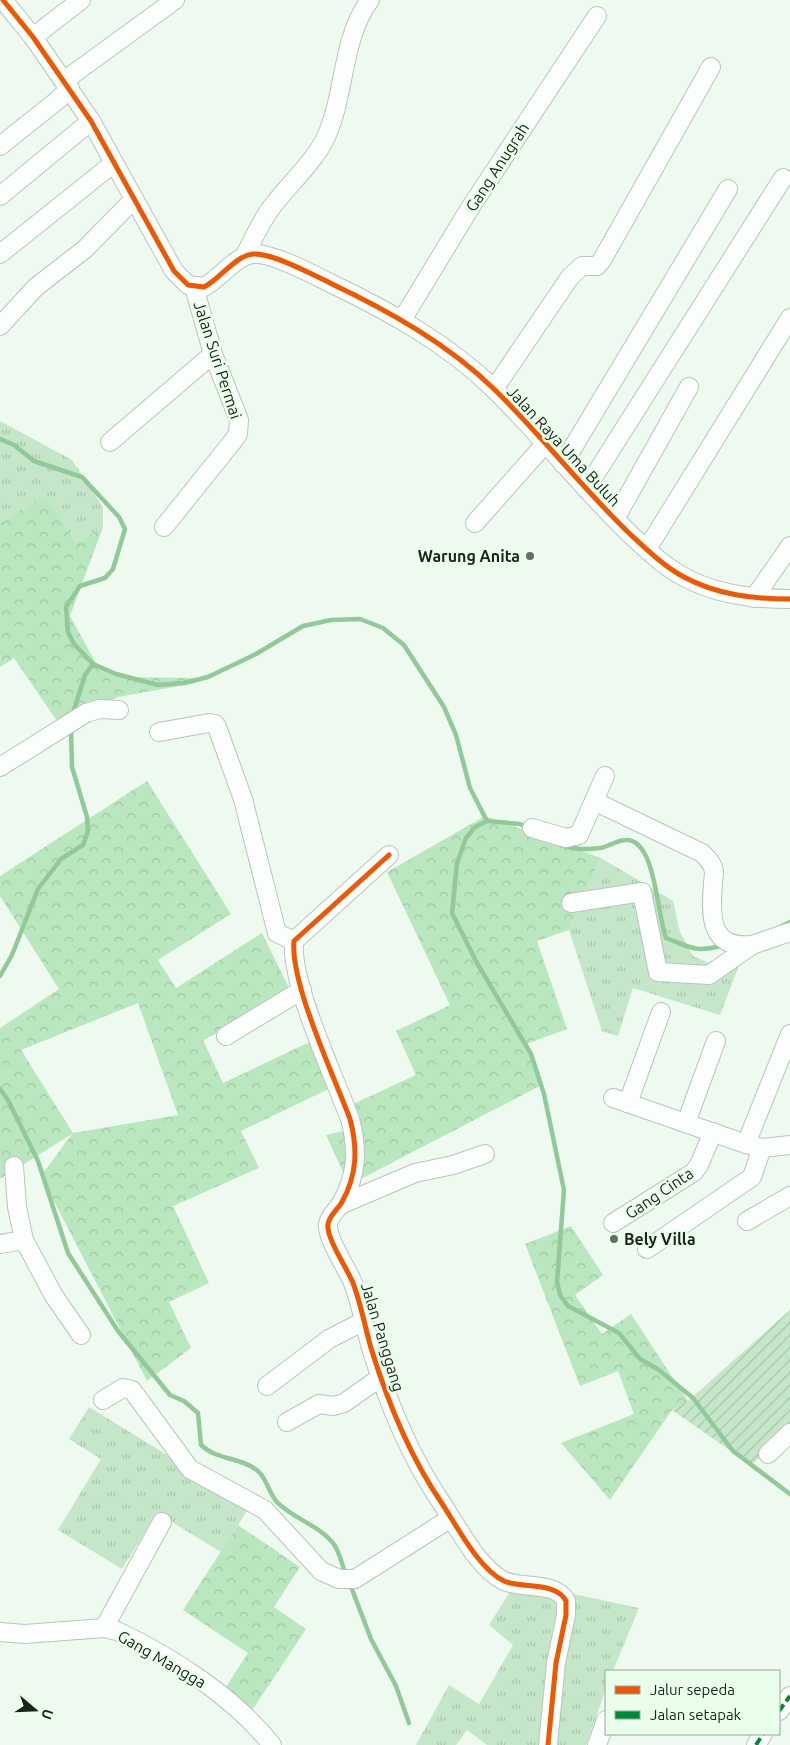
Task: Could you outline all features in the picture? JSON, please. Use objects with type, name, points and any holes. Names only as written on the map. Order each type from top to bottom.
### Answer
[{"type":"street","points":[[3,0],[33,37],[91,121],[174,271],[194,287],[204,287],[211,283],[245,256],[273,205],[314,157],[326,137],[337,108],[357,22],[370,0]]},
{"type":"street","points":[[33,37],[81,0]]},
{"type":"street","points":[[0,146],[59,100],[67,84],[175,0]]},
{"type":"street","name":"Gang Anugrah","points":[[402,320],[470,208],[597,16]]},
{"type":"street","points":[[494,389],[570,277],[582,266],[597,266],[602,260],[711,67]]},
{"type":"street","points":[[0,196],[91,121]]},
{"type":"street","points":[[0,254],[114,163]]},
{"type":"street","points":[[586,489],[783,178]]},
{"type":"street","points":[[563,464],[728,190]]},
{"type":"street","points":[[0,326],[26,296],[84,249],[134,199]]},
{"type":"street","name":"Jalan Raya Uma Buluh","points":[[245,256],[263,254],[300,269],[402,320],[457,358],[494,389],[614,519],[647,549],[683,577],[726,594],[754,598],[790,599]]},
{"type":"street","name":"Jalan Suri Permai","points":[[164,527],[238,434],[240,426],[237,410],[213,354],[194,287]]},
{"type":"street","points":[[647,549],[790,318]]},
{"type":"street","points":[[110,442],[213,354]]},
{"type":"street","points":[[614,519],[689,387]]},
{"type":"street","points":[[475,523],[544,444]]},
{"type":"street","points":[[754,598],[790,546]]},
{"type":"street","points":[[0,768],[86,713],[100,709],[119,710]]},
{"type":"street","points":[[159,732],[209,723],[215,724],[217,727],[243,799],[277,933],[294,941],[389,855]]},
{"type":"street","points":[[532,828],[566,838],[579,835],[604,776]]},
{"type":"street","points":[[594,801],[702,853],[711,862],[714,874],[712,921],[721,939],[739,946],[752,945],[790,932]]},
{"type":"street","points":[[571,903],[642,892],[658,972],[709,975],[752,945]]},
{"type":"street","name":"Jalan Panggang","points":[[294,941],[302,990],[350,1118],[355,1139],[356,1164],[350,1187],[328,1224],[330,1236],[354,1284],[381,1377],[398,1424],[417,1464],[483,1564],[493,1575],[515,1585],[558,1591],[566,1600],[566,1615],[556,1663],[548,1745]]},
{"type":"street","points":[[226,1036],[302,990]]},
{"type":"street","points":[[661,1012],[621,1101],[754,1146],[790,1145]]},
{"type":"street","points":[[647,1249],[752,1177],[754,1146],[790,1034]]},
{"type":"street","points":[[686,1123],[716,1042]]},
{"type":"street","name":"Gang Cinta","points":[[613,1223],[694,1172],[699,1165],[713,1132]]},
{"type":"street","points":[[340,1205],[415,1173],[452,1165],[485,1154]]},
{"type":"street","points":[[14,1166],[16,1207],[24,1240],[54,1296],[81,1335]]},
{"type":"street","points":[[747,1221],[790,1196]]},
{"type":"street","points":[[0,1244],[24,1240]]},
{"type":"street","points":[[267,1386],[329,1339],[364,1321]]},
{"type":"street","points":[[287,1422],[319,1404],[334,1406],[344,1403],[381,1377]]},
{"type":"street","points":[[103,1400],[123,1388],[132,1390],[190,1469],[265,1510],[322,1571],[338,1579],[355,1579],[452,1518]]},
{"type":"street","points":[[768,1454],[790,1433]]},
{"type":"street","points":[[104,1628],[162,1522]]},
{"type":"street","name":"Gang Mangga","points":[[0,1632],[25,1634],[104,1628],[129,1637],[198,1678],[222,1696],[255,1725],[272,1745]]},
{"type":"street","points":[[780,1710],[790,1696]]},
{"type":"street","points":[[597,1745],[605,1723]]},
{"type":"green space","points":[[0,421],[72,460],[103,507],[103,527],[76,543],[46,494],[0,523]]},
{"type":"green space","points":[[46,494],[76,543],[103,527],[70,616],[96,663],[125,677],[193,678],[196,683],[118,697],[61,727],[14,658],[0,667],[0,523]]},
{"type":"green space","points":[[147,781],[231,914],[158,960],[176,988],[262,933],[293,996],[203,1040],[223,1083],[314,1040],[337,1085],[241,1131],[259,1168],[173,1206],[209,1283],[169,1302],[191,1348],[147,1381],[41,1176],[72,1134],[0,1179],[0,1028],[59,989],[0,896],[0,876]],"holes":[[[138,1003],[178,1115],[73,1133],[21,1050]]]},
{"type":"green space","points":[[485,816],[601,858],[569,930],[537,941],[567,1029],[526,1044],[540,1086],[349,1185],[326,1135],[347,1130],[342,1109],[416,1075],[396,1031],[450,1005],[387,872]]},
{"type":"green space","points":[[601,858],[673,901],[680,932],[693,956],[716,966],[742,958],[720,1015],[633,988],[618,1036],[602,1031],[569,930]]},
{"type":"green space","points":[[571,1226],[603,1275],[575,1295],[602,1334],[631,1314],[688,1401],[672,1410],[610,1500],[561,1443],[634,1414],[618,1371],[580,1386],[525,1244]]},
{"type":"green space","points":[[790,1310],[790,1431],[751,1465],[672,1410],[688,1401]]},
{"type":"green space","points":[[89,1407],[250,1506],[221,1552],[157,1513],[122,1569],[58,1530],[101,1459],[69,1439]]},
{"type":"green space","points":[[238,1525],[300,1567],[274,1607],[306,1629],[245,1721],[216,1702],[248,1653],[183,1610]]},
{"type":"green space","points":[[513,1587],[564,1592],[639,1608],[613,1670],[605,1670],[605,1692],[586,1745],[487,1745],[467,1730],[456,1745],[416,1745],[449,1685],[479,1704],[513,1645],[489,1625]]},
{"type":"waterway","points":[[0,439],[14,445],[34,461],[82,477],[119,517],[125,529],[113,569],[105,578],[80,586],[66,607],[68,632],[74,644],[93,664],[116,674],[158,685],[184,683],[208,677],[256,654],[303,626],[331,620],[360,619],[383,628],[404,645],[444,707],[456,735],[470,788],[487,821],[520,824],[528,828]]},
{"type":"waterway","points":[[72,716],[85,675],[93,664]]},
{"type":"waterway","points":[[0,976],[12,955],[38,889],[61,859],[83,845],[88,831],[87,817],[72,767],[71,729]]},
{"type":"waterway","points":[[487,821],[475,827],[466,838],[457,863],[452,913],[477,963],[531,1054],[544,1094],[564,1190],[557,1282],[560,1295],[568,1306],[619,1333],[640,1359],[659,1370],[693,1398],[733,1451],[790,1494]]},
{"type":"waterway","points":[[561,845],[590,849],[623,840],[636,843],[644,852],[654,880],[666,938],[700,949],[724,945]]},
{"type":"waterway","points":[[780,927],[790,922]]},
{"type":"waterway","points":[[0,1089],[8,1100],[38,1161],[68,1253],[118,1331],[170,1395],[184,1401],[198,1413],[201,1445],[215,1454],[246,1464],[259,1472],[277,1502],[323,1533],[335,1546],[346,1575]]},
{"type":"waterway","points":[[350,1584],[371,1639],[396,1686],[409,1723]]},
{"type":"marked path","points":[[780,1710],[790,1696]]},
{"type":"marked path","points":[[756,1745],[762,1735]]},
{"type":"cycle path","points":[[3,0],[33,37],[91,121],[174,271],[188,285],[204,287],[240,259],[253,254],[261,254],[292,265],[374,305],[437,343],[476,373],[512,407],[613,517],[656,558],[670,568],[697,583],[723,592],[749,597],[790,599]]},
{"type":"cycle path","points":[[389,855],[294,941],[299,980],[314,1030],[353,1130],[355,1162],[351,1182],[342,1202],[330,1218],[328,1230],[333,1245],[353,1283],[371,1348],[400,1428],[419,1466],[461,1534],[485,1567],[494,1575],[511,1583],[547,1588],[561,1595],[566,1601],[566,1615],[556,1663],[548,1745]]},
{"type":"place","name":"Warung Anita","points":[[530,556]]},
{"type":"place","name":"Bely Villa","points":[[614,1239]]}]
